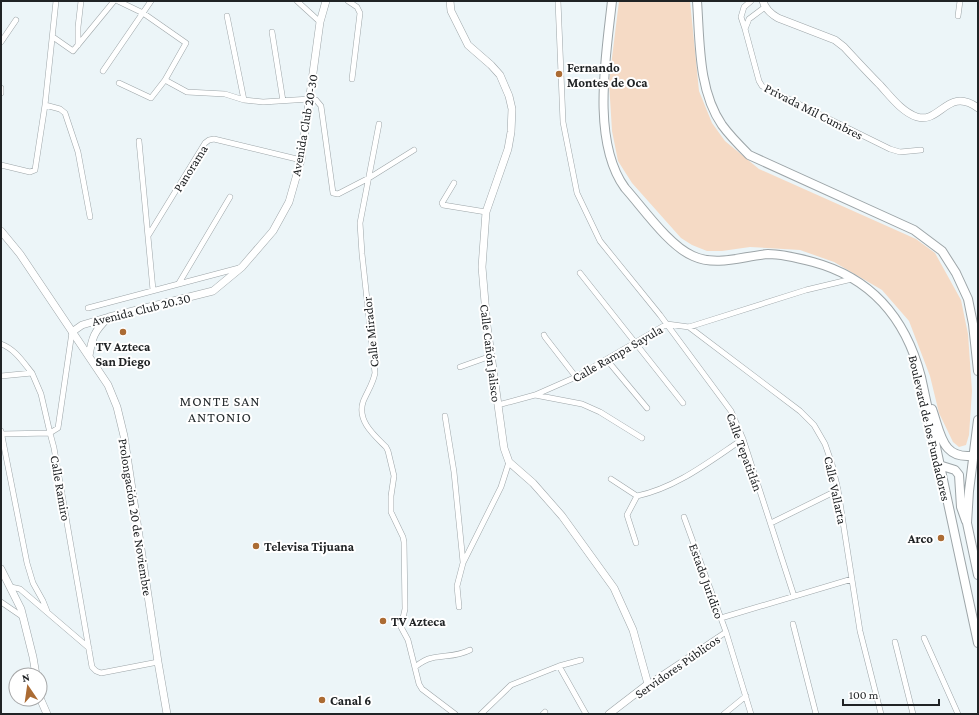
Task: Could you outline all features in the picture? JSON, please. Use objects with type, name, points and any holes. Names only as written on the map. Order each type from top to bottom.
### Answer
[{"type":"main road","name":"Boulevard de los Fundadores","points":[[612,1],[603,81],[608,148],[619,179],[625,188],[671,241],[694,257],[709,261],[781,255],[819,263],[853,279],[868,289],[885,305],[902,328],[917,361],[978,643]]},
{"type":"main road","points":[[697,1],[703,75],[710,102],[722,124],[732,138],[749,155],[914,230],[942,251],[956,273],[968,299],[973,324],[978,371]]},
{"type":"main road","points":[[925,398],[931,407],[943,440],[948,449],[952,453],[958,455],[976,456]]},
{"type":"main road","name":"Boulevard de los Fundadores","points":[[978,420],[976,456],[967,523],[978,575]]},
{"type":"main road","points":[[939,465],[955,470],[960,476],[960,507],[967,523]]},
{"type":"street","points":[[1,165],[30,172],[35,170],[45,105],[56,1]]},
{"type":"street","points":[[78,45],[78,27],[81,1]]},
{"type":"street","points":[[53,37],[73,51],[114,1]]},
{"type":"street","points":[[118,1],[143,13],[186,43],[165,80],[151,98],[119,83]]},
{"type":"street","points":[[103,71],[151,1]]},
{"type":"street","points":[[297,1],[320,22]]},
{"type":"street","name":"Avenida Club 20-30","points":[[213,291],[242,267],[273,231],[289,202],[301,160],[320,22],[326,1]]},
{"type":"street","points":[[348,1],[357,7],[360,13],[352,79]]},
{"type":"street","name":"Calle Cañón Jalisco","points":[[450,1],[451,11],[468,45],[500,75],[508,90],[512,110],[511,132],[508,149],[486,212],[482,267],[491,356],[504,448],[509,462]]},
{"type":"street","name":"Calle Tepatitlán","points":[[558,1],[562,122],[577,193],[600,241],[667,324],[731,411],[743,439],[794,596]]},
{"type":"street","name":"Privada Mil Cumbres","points":[[750,1],[744,7],[741,14],[759,81],[762,86],[890,149],[900,152],[921,150]]},
{"type":"street","points":[[958,16],[960,1]]},
{"type":"street","points":[[746,29],[749,19],[764,4],[772,15],[835,40],[844,47],[902,108],[918,117],[933,115],[950,102],[962,101],[971,103],[978,108]]},
{"type":"street","points":[[227,16],[244,100]]},
{"type":"street","points":[[1,42],[16,20]]},
{"type":"street","points":[[272,32],[283,101]]},
{"type":"street","points":[[165,80],[186,92],[225,94],[244,100],[263,102],[310,99],[316,100],[321,106],[333,193],[338,194],[369,178],[414,150]]},
{"type":"street","points":[[1,88],[1,93]]},
{"type":"street","points":[[45,105],[60,109],[65,113],[78,152],[90,217]]},
{"type":"street","name":"Calle Mirador","points":[[379,124],[360,223],[375,373],[362,404],[363,413],[366,428],[386,447],[388,451],[394,476],[391,496],[391,512],[404,542],[405,609],[401,626],[408,640],[419,684],[422,689],[455,714]]},
{"type":"street","name":"Panorama","points":[[148,236],[205,142],[209,140],[214,139],[301,160]]},
{"type":"street","points":[[139,141],[153,290]]},
{"type":"street","points":[[454,183],[442,203],[443,204],[486,212]]},
{"type":"street","points":[[179,283],[230,197]]},
{"type":"street","name":"Prolongación 20 de Noviembre","points":[[1,231],[20,254],[89,356],[108,385],[117,406],[124,436],[167,714]]},
{"type":"street","points":[[88,308],[242,267]]},
{"type":"street","points":[[580,273],[683,403]]},
{"type":"street","name":"Calle Rampa Sayula","points":[[498,405],[535,395],[576,377],[607,360],[635,341],[667,324],[689,327],[806,290],[853,279]]},
{"type":"street","name":"Avenida Club 20.30","points":[[72,332],[82,324],[213,291]]},
{"type":"street","points":[[89,356],[93,337],[99,326],[109,317]]},
{"type":"street","name":"Calle Vallarta","points":[[689,327],[800,411],[814,425],[825,444],[832,464],[838,490],[860,631],[881,714]]},
{"type":"street","points":[[47,611],[44,601],[33,583],[27,563],[1,432],[50,433],[58,428],[72,332]]},
{"type":"street","points":[[544,335],[576,377]]},
{"type":"street","name":"Calle Ramiro","points":[[1,344],[14,352],[32,373],[41,394],[54,448],[92,666],[98,673],[158,662]]},
{"type":"street","points":[[460,368],[491,356]]},
{"type":"street","points":[[607,360],[647,408]]},
{"type":"street","points":[[1,376],[32,373]]},
{"type":"street","points":[[535,395],[582,404],[600,412],[642,438]]},
{"type":"street","points":[[445,416],[454,472],[463,563]]},
{"type":"street","points":[[611,479],[637,496],[648,494],[686,476],[743,439]]},
{"type":"street","points":[[459,608],[457,586],[463,563],[501,487],[509,462],[533,483],[562,516],[614,588],[633,630],[648,684]]},
{"type":"street","points":[[771,523],[838,490]]},
{"type":"street","points":[[636,543],[627,515],[637,496]]},
{"type":"street","name":"Estado Jurídico","points":[[684,517],[726,632],[751,714]]},
{"type":"street","points":[[1,569],[21,609],[35,667]]},
{"type":"street","points":[[721,618],[852,579]]},
{"type":"street","points":[[11,587],[20,589],[89,648]]},
{"type":"street","points":[[1,602],[23,617]]},
{"type":"street","points":[[793,624],[816,714]]},
{"type":"street","name":"Servidores Públicos","points":[[609,714],[648,684],[726,632]]},
{"type":"street","points":[[924,638],[958,714]]},
{"type":"street","points":[[895,642],[913,714]]},
{"type":"street","points":[[415,667],[424,660],[461,655],[470,650]]},
{"type":"street","points":[[481,714],[511,685],[558,666],[581,660]]},
{"type":"street","points":[[558,666],[586,714]]},
{"type":"street","points":[[724,714],[746,696]]},
{"type":"shaded area","points":[[619,1],[690,1],[699,91],[712,123],[725,141],[759,169],[916,239],[935,253],[961,300],[968,334],[972,391],[969,435],[966,445],[959,447],[953,442],[939,413],[930,376],[909,321],[882,290],[834,262],[800,250],[750,247],[722,251],[707,251],[692,245],[681,238],[632,183],[618,161],[612,131],[609,82]]},
{"type":"place","name":"Fernando Montes de Oca","points":[[559,74]]},
{"type":"place","name":"TV Azteca San Diego","points":[[123,332]]},
{"type":"place","name":"Arco","points":[[941,538]]},
{"type":"place","name":"Televisa Tijuana","points":[[256,546]]},
{"type":"place","name":"TV Azteca","points":[[383,621]]},
{"type":"place","name":"Canal 6","points":[[322,700]]},
{"type":"district","name":"MONTE SAN ANTONIO","points":[[220,410]]}]
